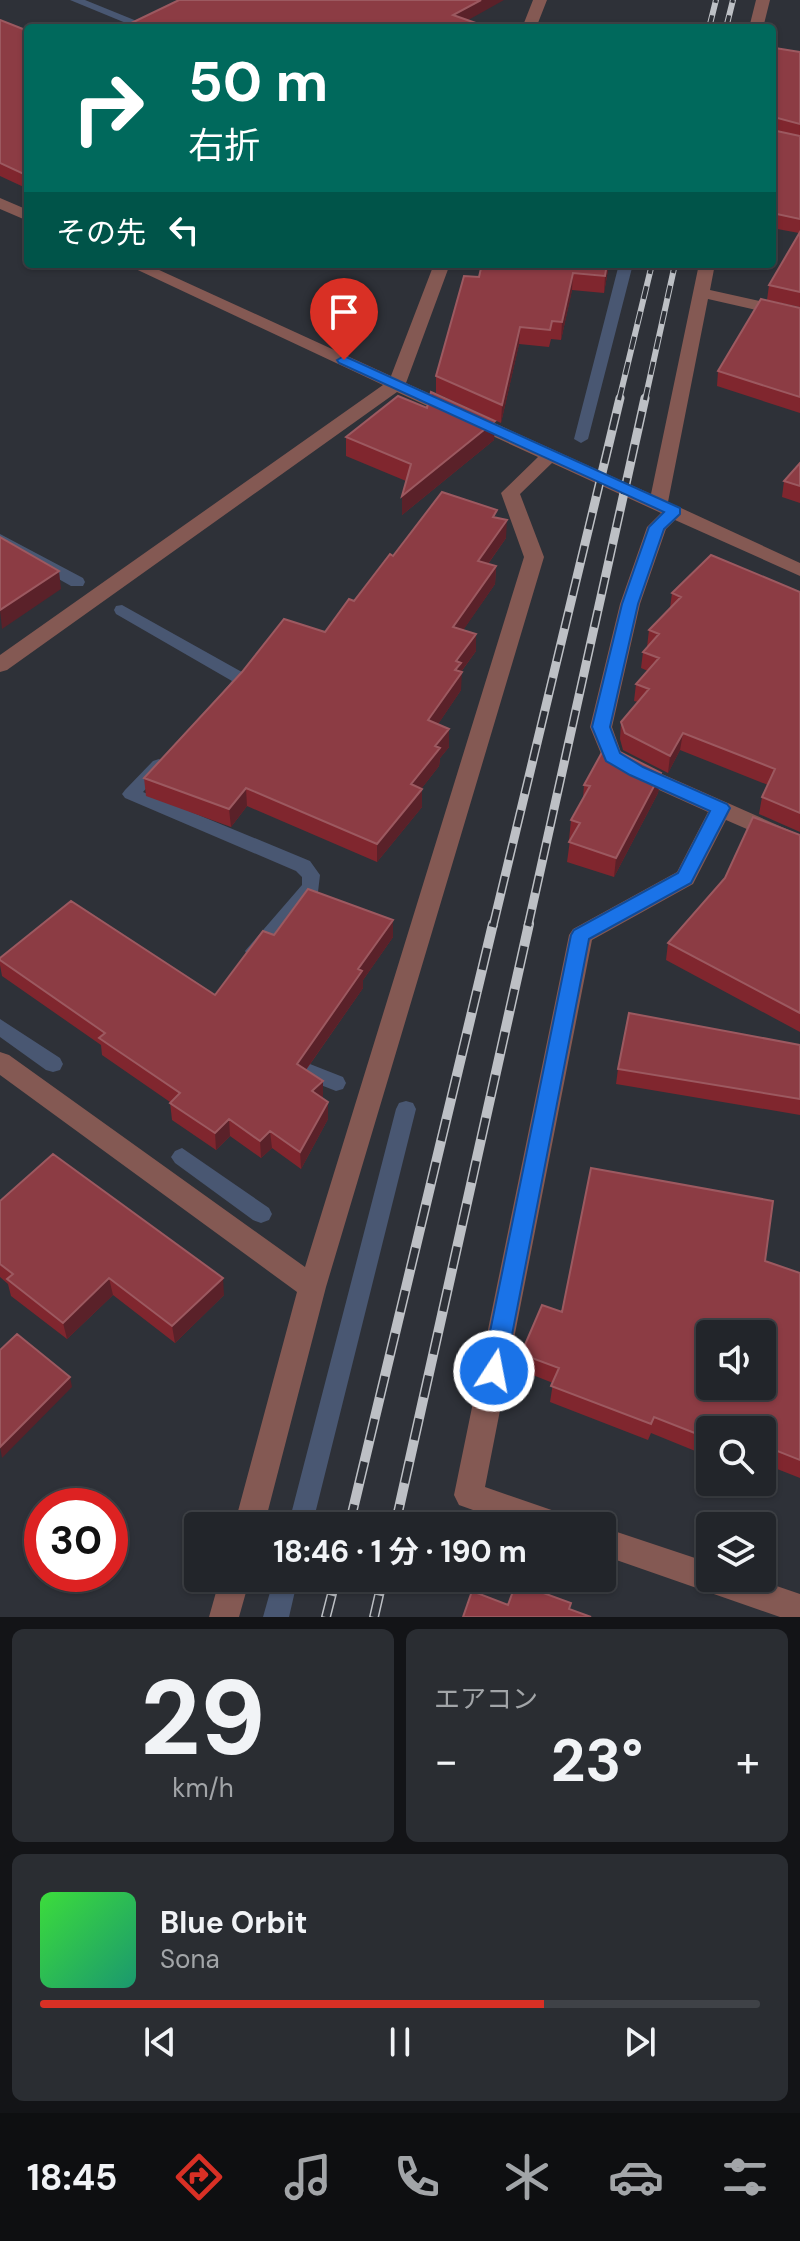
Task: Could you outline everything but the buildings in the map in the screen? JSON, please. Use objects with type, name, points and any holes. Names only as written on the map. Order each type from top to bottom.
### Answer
[{"type":"street","points":[[531,24],[540,0]]},
{"type":"street","points":[[757,24],[763,0]]},
{"type":"street","points":[[0,203],[24,214]]},
{"type":"street","points":[[142,268],[800,570]]},
{"type":"street","points":[[0,665],[397,384],[440,268]]},
{"type":"street","points":[[706,268],[666,507],[630,604],[601,727],[612,756],[636,771],[800,844]]},
{"type":"street","points":[[703,293],[800,315]]},
{"type":"street","points":[[253,1512],[312,1287],[534,557],[510,493],[551,454]]},
{"type":"street","points":[[518,1512],[469,1495],[581,935],[685,878],[721,808]]},
{"type":"street","points":[[0,1062],[312,1287]]},
{"type":"street","points":[[616,1546],[696,1573]]},
{"type":"street","points":[[224,1617],[231,1592]]},
{"type":"street","points":[[751,1592],[800,1609]]},
{"type":"waterway","points":[[75,0],[138,24]]},
{"type":"waterway","points":[[581,439],[625,268]]},
{"type":"waterway","points":[[0,539],[77,582]]},
{"type":"waterway","points":[[122,610],[243,680],[230,693]]},
{"type":"waterway","points":[[159,765],[131,794],[303,866],[311,875],[311,887],[255,951]]},
{"type":"waterway","points":[[0,1027],[53,1064]]},
{"type":"waterway","points":[[287,1063],[336,1083]]},
{"type":"waterway","points":[[304,1512],[406,1109]]},
{"type":"waterway","points":[[182,1157],[261,1214]]},
{"type":"waterway","points":[[276,1617],[282,1592]]},
{"type":"railway","points":[[710,24],[716,0]]},
{"type":"railway","points":[[727,24],[733,0]]},
{"type":"railway","points":[[619,400],[651,268]]},
{"type":"railway","points":[[645,400],[674,268]]},
{"type":"railway","points":[[493,926],[620,398]]},
{"type":"railway","points":[[528,926],[645,398]]},
{"type":"railway","points":[[352,1512],[493,924]]},
{"type":"railway","points":[[398,1512],[529,924]]},
{"type":"railway","points":[[326,1617],[332,1592]]},
{"type":"railway","points":[[374,1617],[380,1592]]},
{"type":"route","points":[[344,360],[674,511],[657,527],[630,604],[601,727],[612,756],[636,771],[721,808],[685,878],[581,935],[494,1371]]}]
